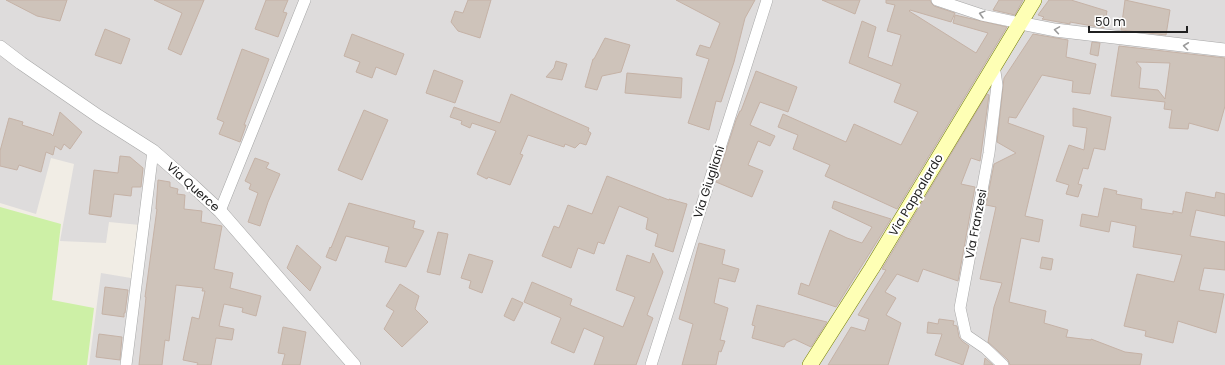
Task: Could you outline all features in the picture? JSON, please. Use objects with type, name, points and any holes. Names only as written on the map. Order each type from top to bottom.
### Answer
[{"type":"main road","name":"Via Pappalardo","points":[[810,365],[872,268],[1034,0]]},
{"type":"street","points":[[220,211],[305,0]]},
{"type":"street","name":"Via Giugliani","points":[[651,365],[767,0]]},
{"type":"street","points":[[937,0],[982,15],[1056,30],[1225,50]]},
{"type":"street","name":"Via Querce","points":[[0,46],[21,63],[98,116],[153,151],[220,211],[354,365]]},
{"type":"street","name":"Via Franzesi","points":[[994,65],[997,85],[989,153],[960,308],[966,335],[985,348],[1003,365]]},
{"type":"street","points":[[126,365],[153,151]]},
{"type":"shaded area","points":[[0,0],[1225,0],[1225,365],[89,365],[101,273],[131,278],[140,225],[109,222],[106,243],[60,241],[74,164],[51,158],[36,214],[0,203]]},
{"type":"green space","points":[[0,207],[61,224],[52,300],[94,308],[87,365],[0,365]]},
{"type":"building","points":[[6,0],[67,0],[60,21],[37,16]]},
{"type":"building","points":[[154,0],[204,0],[181,55],[168,49],[182,13]]},
{"type":"building","points":[[266,0],[288,0],[283,12],[287,13],[278,37],[255,29]]},
{"type":"building","points":[[468,0],[491,0],[480,38],[458,31],[451,22],[455,11],[463,13]]},
{"type":"building","points":[[676,0],[755,0],[745,18],[734,62],[721,102],[716,101],[709,130],[688,123],[709,59],[696,55],[700,45],[710,48],[720,23]]},
{"type":"building","points":[[822,0],[860,0],[855,14]]},
{"type":"building","points":[[886,0],[930,0],[934,6],[955,13],[951,22],[910,10],[909,11],[976,53],[988,33],[953,23],[955,15],[1007,27],[897,209],[825,176],[830,165],[793,149],[798,135],[778,127],[783,114],[846,142],[854,124],[901,145],[918,112],[894,102],[901,84],[849,63],[862,21],[876,27],[868,57],[892,66],[901,35],[887,31],[895,5],[886,3]]},
{"type":"building","points":[[999,0],[1023,0],[1015,15],[993,10]]},
{"type":"building","points":[[1049,0],[1071,0],[1107,11],[1104,28],[1042,19],[1044,17],[1038,15]]},
{"type":"building","points":[[1125,0],[1170,10],[1166,35],[1121,30]]},
{"type":"building","points":[[105,29],[130,39],[121,64],[95,55]]},
{"type":"building","points":[[352,34],[404,54],[396,75],[376,67],[372,78],[356,72],[360,62],[344,56]]},
{"type":"building","points":[[1033,34],[1068,40],[1066,57],[1096,64],[1090,94],[1072,92],[1073,81],[1042,75],[1016,118],[1009,117],[1008,123],[1044,136],[1025,216],[1043,220],[1039,242],[1021,238],[1009,302],[1046,311],[1044,323],[1068,330],[1066,337],[1091,339],[1125,352],[1142,354],[1140,365],[1010,365],[1008,360],[988,342],[994,307],[1002,283],[980,279],[996,207],[986,205],[994,164],[1016,153],[997,142],[1004,78]]},
{"type":"building","points":[[605,38],[630,45],[621,72],[602,76],[597,90],[585,87],[593,59]]},
{"type":"building","points":[[1092,42],[1100,43],[1098,56],[1090,54]]},
{"type":"building","points":[[1119,46],[1225,58],[1225,106],[1218,131],[1189,123],[1188,129],[1169,128],[1172,110],[1164,109],[1165,102],[1111,96]],"holes":[[[1136,62],[1170,63],[1165,99],[1158,90],[1139,88],[1141,68]]]},
{"type":"building","points":[[242,49],[269,59],[244,125],[246,125],[240,142],[219,134],[224,122],[217,119]]},
{"type":"building","points":[[556,61],[567,64],[562,80],[546,77],[554,68]]},
{"type":"building","points":[[434,70],[463,81],[455,103],[426,93]]},
{"type":"building","points":[[756,71],[797,87],[788,112],[760,102],[750,125],[775,136],[770,146],[758,141],[748,165],[763,171],[752,197],[716,182],[736,120],[741,111]]},
{"type":"building","points":[[627,73],[682,78],[681,98],[625,93]]},
{"type":"building","points":[[511,94],[589,128],[588,131],[591,133],[586,145],[580,143],[575,148],[565,144],[564,147],[528,135],[520,154],[523,155],[510,185],[488,177],[487,179],[477,174],[496,131],[472,123],[470,128],[461,124],[462,121],[450,117],[454,107],[500,123]]},
{"type":"building","points":[[987,94],[989,95],[980,161],[971,158],[961,184],[975,187],[958,281],[923,269],[918,282],[897,274],[885,292],[896,298],[886,315],[901,323],[888,365],[828,365],[851,327],[865,331],[869,319],[858,315],[886,270],[882,269]]},
{"type":"building","points":[[1073,108],[1111,117],[1105,150],[1094,148],[1088,169],[1083,168],[1078,184],[1082,185],[1078,197],[1066,194],[1069,185],[1056,181],[1069,145],[1084,150],[1087,128],[1073,126]]},
{"type":"building","points":[[364,110],[388,120],[362,180],[338,170]]},
{"type":"building","points":[[60,112],[82,132],[70,149],[64,144],[61,150],[55,146],[53,155],[46,152],[41,172],[19,165],[17,170],[0,166],[0,151],[9,118],[23,122],[22,125],[51,134],[53,136]]},
{"type":"building","points":[[120,156],[130,157],[143,168],[141,187],[132,187],[131,196],[114,194],[111,217],[89,214],[94,170],[118,173]]},
{"type":"building","points":[[255,158],[269,163],[266,168],[280,174],[260,226],[248,222],[258,193],[249,189],[251,184],[245,181]]},
{"type":"building","points":[[607,176],[669,200],[687,204],[673,252],[655,246],[658,234],[646,229],[648,218],[619,206],[604,244],[598,242],[594,254],[578,248],[571,268],[542,256],[554,226],[559,228],[568,205],[592,214]]},
{"type":"building","points":[[158,180],[170,182],[170,187],[178,189],[177,194],[185,195],[184,209],[202,211],[201,222],[222,226],[214,269],[233,273],[230,288],[261,296],[256,316],[242,312],[243,308],[224,304],[219,326],[234,329],[232,340],[216,338],[211,365],[197,365],[198,363],[183,360],[192,317],[199,319],[205,291],[202,291],[203,288],[176,285],[169,341],[165,340],[162,365],[139,365],[145,297],[157,209]]},
{"type":"building","points":[[1104,188],[1117,191],[1116,194],[1142,199],[1141,209],[1173,214],[1173,211],[1182,213],[1186,192],[1215,198],[1216,192],[1225,194],[1225,216],[1196,210],[1190,236],[1225,242],[1225,270],[1204,268],[1199,290],[1224,294],[1216,333],[1178,321],[1173,343],[1145,336],[1146,331],[1124,326],[1137,274],[1174,282],[1182,255],[1133,247],[1136,226],[1111,221],[1109,232],[1080,226],[1082,214],[1098,217]]},
{"type":"building","points":[[834,201],[891,219],[836,307],[798,294],[801,283],[809,286],[830,230],[862,243],[872,227],[832,208]]},
{"type":"building","points":[[349,203],[415,221],[413,228],[424,231],[406,267],[385,262],[389,247],[346,236],[336,261],[326,257]]},
{"type":"building","points":[[438,232],[448,234],[440,275],[427,272]]},
{"type":"building","points":[[699,243],[725,250],[722,264],[739,269],[735,282],[719,278],[714,303],[728,308],[720,340],[725,341],[721,352],[719,351],[716,365],[682,365],[693,324],[679,319]]},
{"type":"building","points":[[297,245],[321,267],[310,291],[287,268]]},
{"type":"building","points":[[653,253],[663,272],[647,315],[653,318],[636,365],[594,365],[604,337],[584,328],[574,353],[551,343],[561,318],[524,302],[532,282],[572,299],[570,305],[623,327],[635,297],[616,290],[627,255],[650,263]]},
{"type":"building","points":[[469,254],[493,261],[482,293],[469,288],[471,281],[461,278]]},
{"type":"building","points":[[1042,257],[1053,259],[1051,270],[1040,268]]},
{"type":"building","points":[[400,284],[419,296],[415,309],[428,322],[402,347],[384,329],[394,311],[386,306]]},
{"type":"building","points":[[105,287],[128,290],[124,317],[102,314]]},
{"type":"building","points":[[512,298],[523,303],[514,321],[504,316]]},
{"type":"building","points":[[757,305],[827,322],[811,347],[794,339],[786,343],[784,347],[752,338],[755,326],[752,325]]},
{"type":"building","points":[[939,319],[954,321],[953,325],[957,326],[959,337],[969,346],[963,365],[935,355],[942,334],[927,333],[928,322],[938,324]]},
{"type":"building","points":[[283,327],[306,332],[300,365],[282,365],[285,354],[278,353]]},
{"type":"building","points":[[99,334],[122,337],[120,360],[96,357]]},
{"type":"building","points":[[985,358],[993,365],[984,365]]}]
